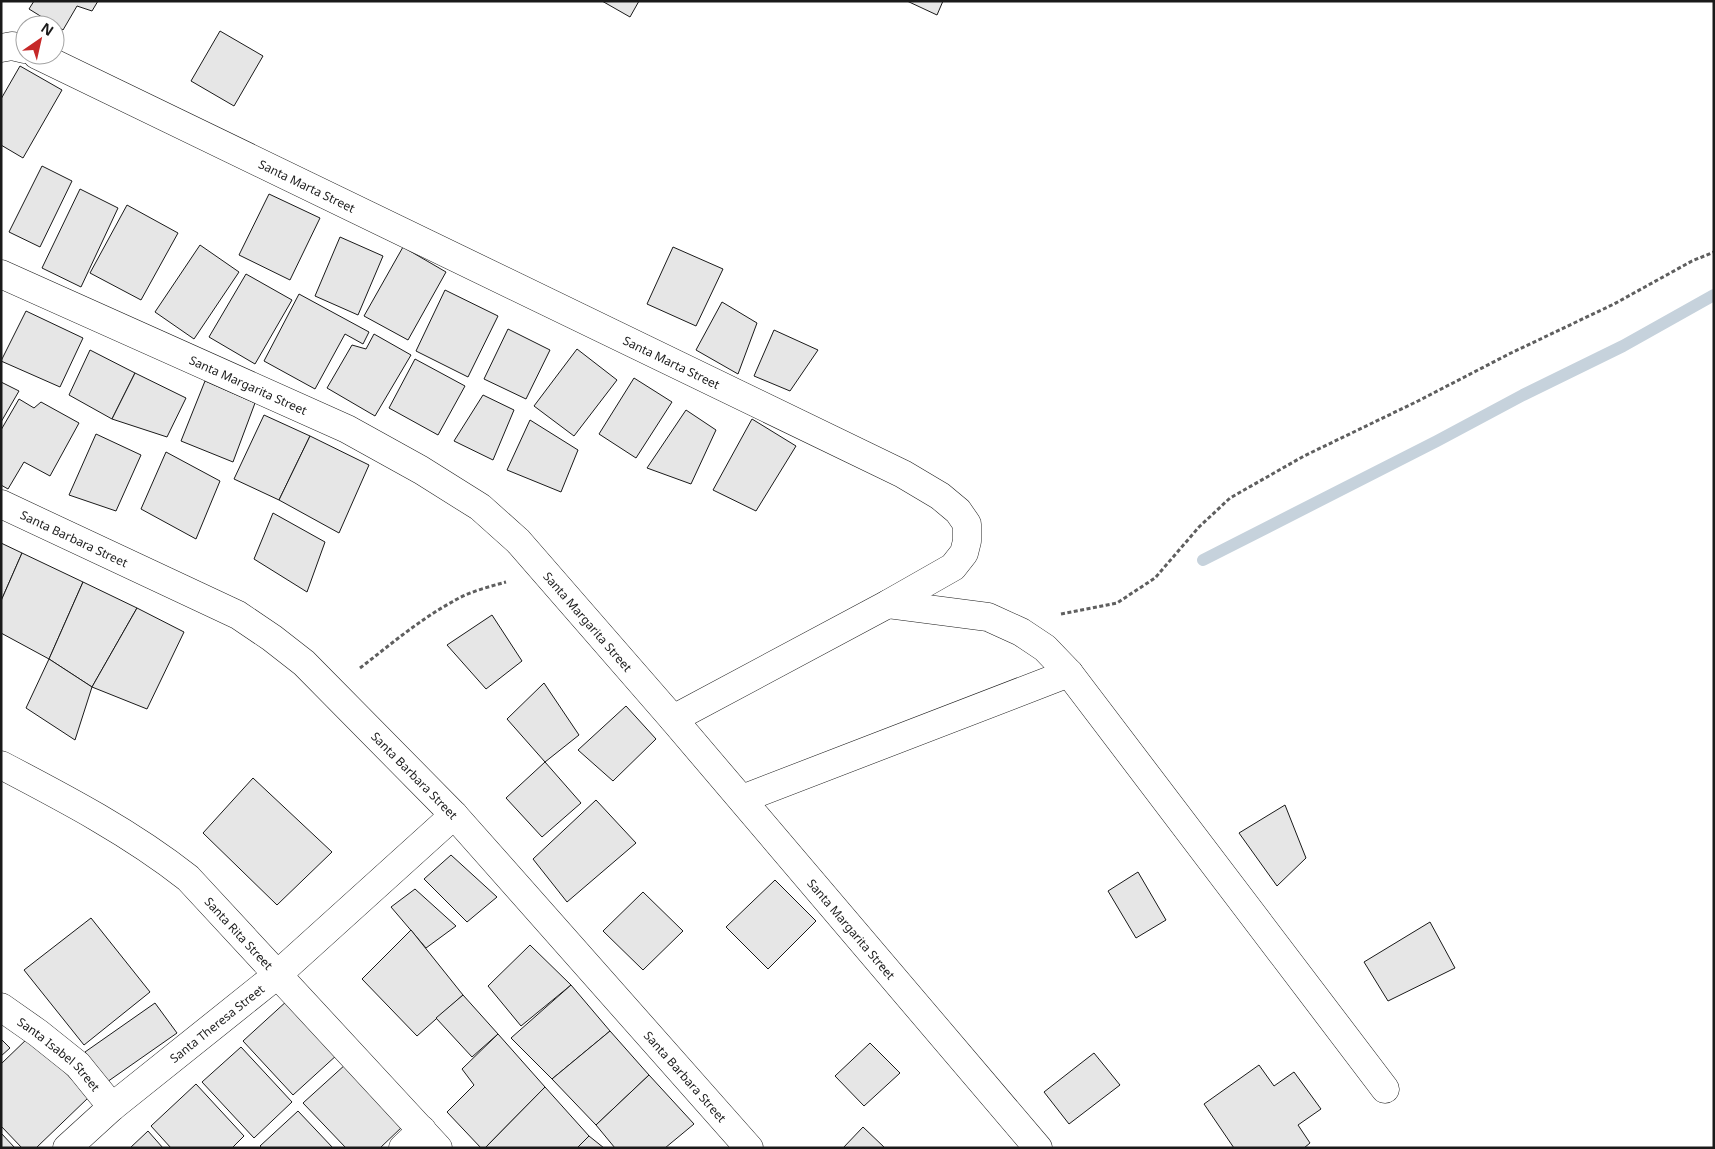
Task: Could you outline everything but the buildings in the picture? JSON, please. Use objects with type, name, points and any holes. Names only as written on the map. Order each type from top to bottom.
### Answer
[{"type":"street","points":[[1,48],[15,47]]},
{"type":"street","name":"Santa Marta Street","points":[[58,65],[895,470],[940,496],[958,511],[967,524],[967,542],[964,553],[953,567],[888,604],[673,719]]},
{"type":"street","name":"Santa Margarita Street","points":[[1,274],[356,433],[480,507],[518,541],[546,573],[742,799],[1038,1148]]},
{"type":"street","name":"Santa Barbara Street","points":[[1,504],[238,615],[304,663],[454,815],[749,1148]]},
{"type":"street","points":[[888,604],[988,616],[1021,632],[1045,648],[1069,673],[1385,1089]]},
{"type":"street","points":[[742,799],[1069,673]]},
{"type":"street","name":"Santa Rita Street","points":[[1,765],[69,800],[161,856],[188,878],[277,975],[421,1142]]},
{"type":"street","name":"Santa Theresa Street","points":[[67,1148],[112,1107],[277,975],[454,815]]},
{"type":"street","name":"Santa Isabel Street","points":[[1,1007],[38,1032],[78,1065],[112,1107]]},
{"type":"path","points":[[1056,614],[1066,614],[1117,603],[1154,578],[1199,528],[1230,498],[1304,456],[1614,304],[1692,261],[1714,252]]},
{"type":"path","points":[[331,690],[417,624],[453,601],[484,588],[546,573]]},
{"type":"waterway","points":[[1203,560],[1523,395],[1623,346],[1714,295]]}]
